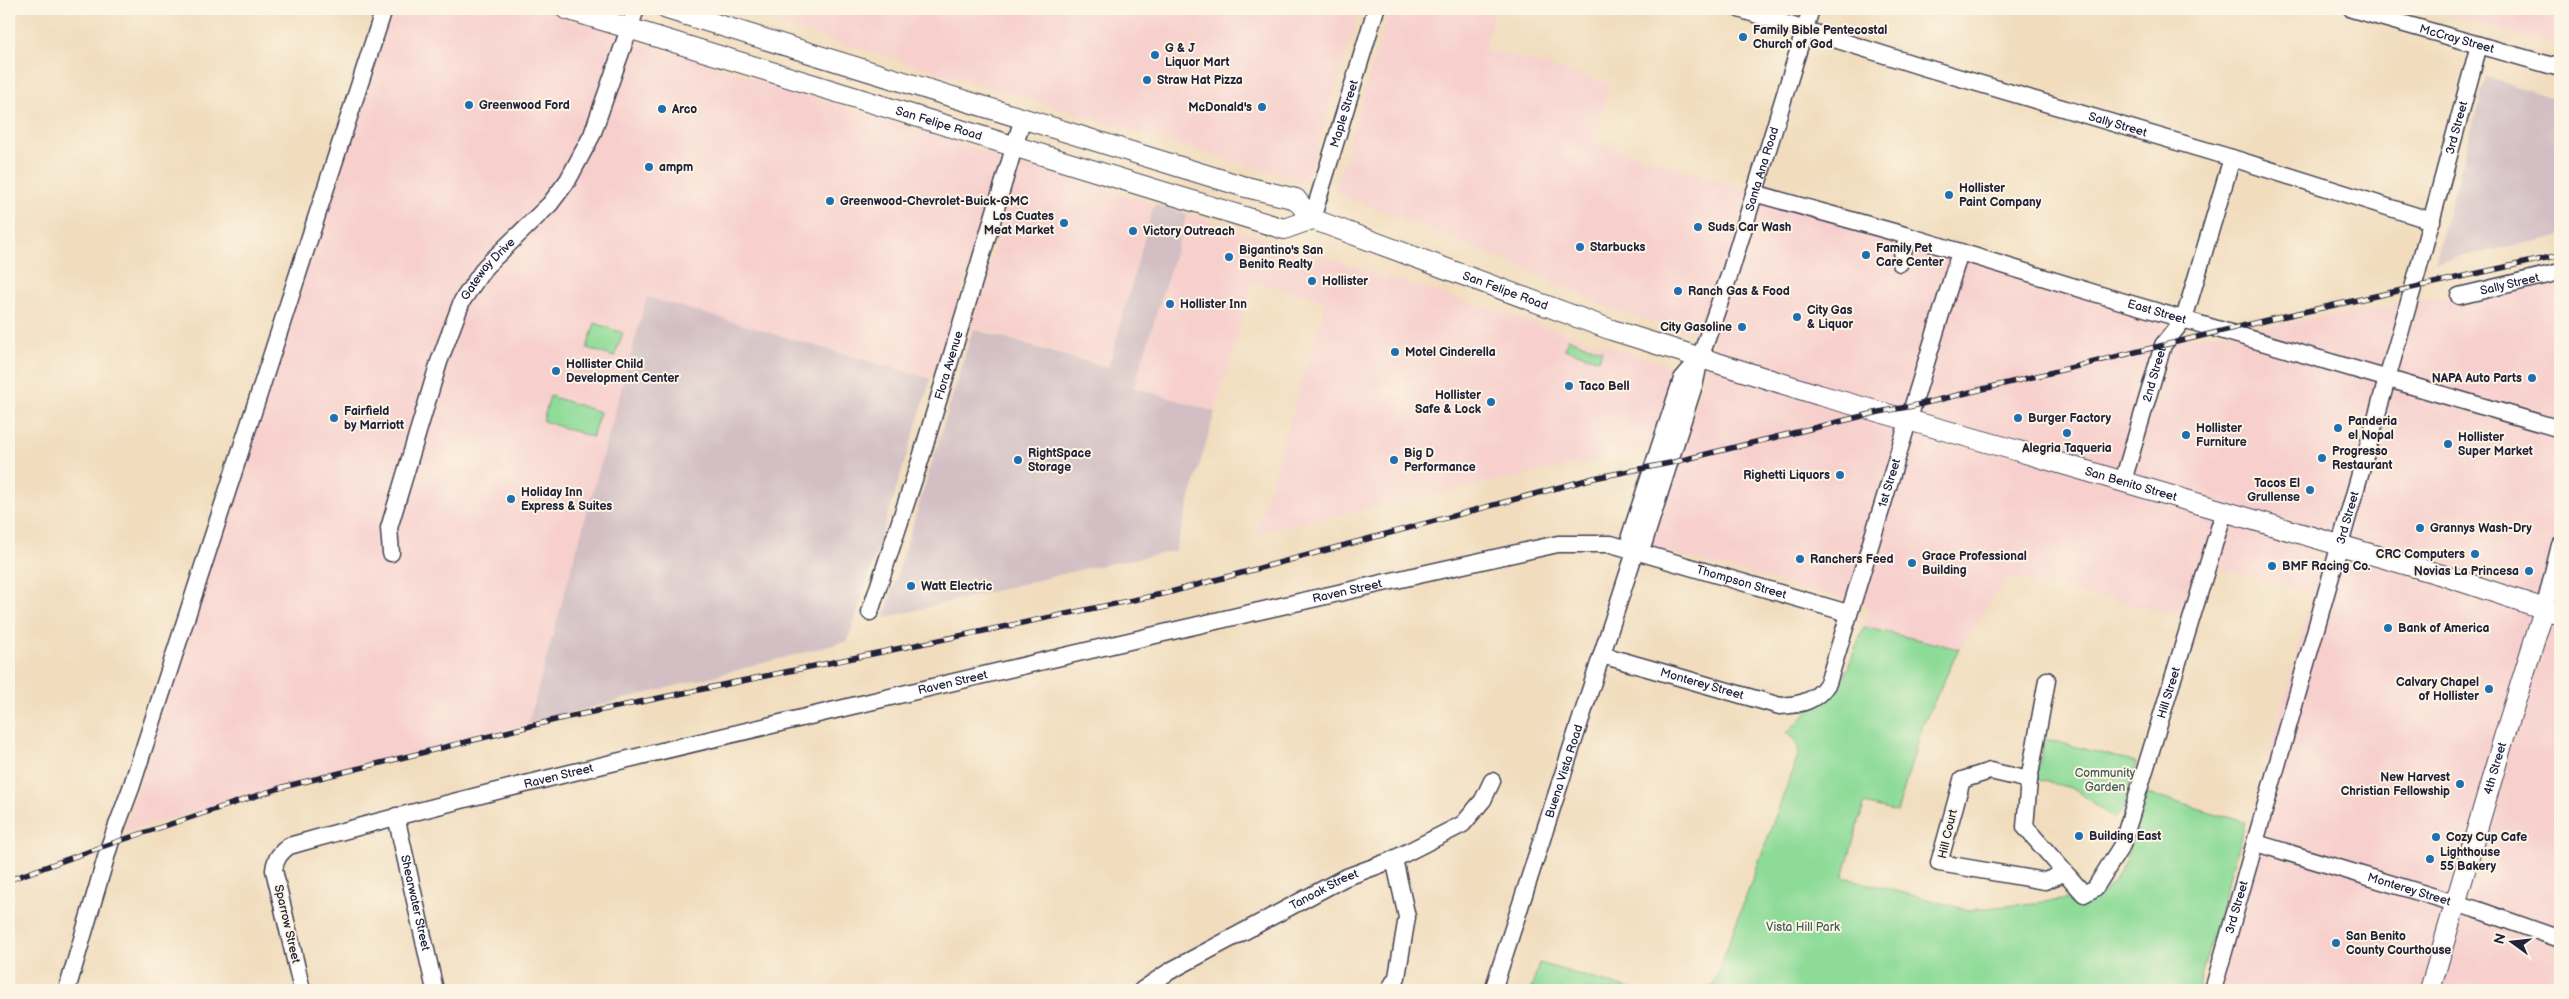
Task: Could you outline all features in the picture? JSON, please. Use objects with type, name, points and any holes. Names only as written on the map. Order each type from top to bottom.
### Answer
[{"type":"main road","name":"San Felipe Road","points":[[566,9],[1284,229],[1312,219],[1612,330],[1700,358]]},
{"type":"main road","points":[[667,9],[1242,186],[1296,199],[1312,219]]},
{"type":"main road","name":"San Benito Street","points":[[1700,358],[1820,395],[2123,481],[2442,575],[2552,612]]},
{"type":"main road","name":"4th Street","points":[[2430,990],[2505,734],[2552,612]]},
{"type":"street","points":[[67,990],[110,844],[131,788],[384,9]]},
{"type":"street","name":"Gateway Drive","points":[[391,553],[389,528],[439,362],[462,301],[484,267],[550,204],[568,180],[592,135],[636,9]]},
{"type":"street","name":"Maple Street","points":[[1312,219],[1376,9]]},
{"type":"street","name":"Sally Street","points":[[1739,9],[2232,158],[2432,222]]},
{"type":"street","name":"Santa Ana Road","points":[[1700,358],[1730,274],[1811,9]]},
{"type":"street","name":"McCray Street","points":[[2352,9],[2560,68]]},
{"type":"street","name":"3rd Street","points":[[2213,990],[2432,222],[2479,45]]},
{"type":"street","name":"Flora Avenue","points":[[870,612],[920,461],[1023,118]]},
{"type":"street","name":"2nd Street","points":[[2123,481],[2162,345],[2184,319],[2232,158]]},
{"type":"street","name":"East Street","points":[[1754,193],[1908,236],[2560,429]]},
{"type":"street","points":[[1900,263],[1908,236]]},
{"type":"street","name":"1st Street","points":[[1802,704],[1822,692],[1828,683],[1960,252]]},
{"type":"street","name":"Sally Street","points":[[2459,296],[2560,272]]},
{"type":"street","name":"Buena Vista Road","points":[[1493,990],[1635,552],[1644,542],[1696,382],[1700,358]]},
{"type":"street","name":"Hill Street","points":[[2064,873],[2084,894],[2095,888],[2122,845],[2224,512]]},
{"type":"street","name":"Raven Street","points":[[277,858],[289,846],[396,816],[927,688],[1558,544],[1611,544],[1635,552]]},
{"type":"street","name":"4th Street","points":[[2552,612],[2560,546]]},
{"type":"street","name":"Thompson Street","points":[[1635,552],[1848,613]]},
{"type":"street","name":"Monterey Street","points":[[1602,655],[1764,703],[1780,706],[1802,704]]},
{"type":"street","points":[[2048,680],[2029,780],[2025,827],[2064,873]]},
{"type":"street","name":"Hill Court","points":[[2029,780],[1990,771],[1962,780],[1939,863],[2045,880],[2064,873]]},
{"type":"street","name":"Tanoak Street","points":[[1142,990],[1170,971],[1344,878],[1394,859],[1463,824],[1483,800],[1492,781]]},
{"type":"street","name":"Shearwater Street","points":[[396,816],[435,990]]},
{"type":"street","name":"Monterey Street","points":[[2256,843],[2456,903],[2560,939]]},
{"type":"street","name":"Sparrow Street","points":[[277,858],[274,870],[302,990]]},
{"type":"street","points":[[1389,990],[1397,977],[1407,917],[1394,859]]},
{"type":"shaded area","points":[[387,9],[536,9],[1002,157],[952,321],[931,379],[647,297],[528,724],[320,775],[123,832]]},
{"type":"shaded area","points":[[728,9],[1360,9],[1306,183]]},
{"type":"shaded area","points":[[1390,9],[1495,9],[1484,49],[1610,83],[1594,142],[2169,320],[2163,342],[2560,279],[2560,990],[2211,990],[2257,830],[2249,827],[2313,594],[2210,566],[2192,618],[2008,577],[1959,649],[1864,627],[1869,607],[1647,546],[1716,341],[1607,308],[1521,266],[1334,192]]},
{"type":"shaded area","points":[[2427,9],[2560,9],[2560,46]]},
{"type":"shaded area","points":[[2486,77],[2560,100],[2560,236],[2435,262]]},
{"type":"shaded area","points":[[1020,162],[1153,204],[1108,367],[971,326]]},
{"type":"shaded area","points":[[1154,204],[1187,214],[1134,387],[1215,412],[1175,551],[1083,569],[884,618],[973,329],[1108,368]]},
{"type":"shaded area","points":[[1187,214],[1684,370],[1659,446],[1256,533],[1326,301],[1253,281],[1215,412],[1134,387]]},
{"type":"shaded area","points":[[647,297],[931,379],[848,641],[528,724]]},
{"type":"green space","points":[[595,323],[623,333],[614,357],[587,348]]},
{"type":"green space","points":[[1568,339],[1602,350],[1599,360],[1564,349]]},
{"type":"green space","points":[[550,396],[600,412],[592,437],[543,421]]},
{"type":"green space","name":"Vista Hill Park","points":[[1864,627],[1959,649],[1923,725],[1897,812],[1864,804],[1843,877],[1969,910],[2099,896],[2116,880],[2125,861],[2147,794],[2245,822],[2197,990],[1702,990],[1713,986],[1799,753],[1797,743],[1787,733],[1832,687],[1844,678]]},
{"type":"green space","name":"Community Garden","points":[[2045,739],[2137,762],[2124,809],[2114,819],[2075,789],[2036,779]]},
{"type":"green space","points":[[1539,963],[1633,990],[1531,990]]},
{"type":"railway","points":[[9,880],[110,844],[283,787],[563,718],[1167,593],[1594,478],[1670,463],[1879,412],[1913,406],[2267,320],[2560,255]]},
{"type":"place","name":"Family Bible Pentecostal Church of God","points":[[1743,37]]},
{"type":"place","name":"G & J Liquor Mart","points":[[1155,55]]},
{"type":"place","name":"Straw Hat Pizza","points":[[1147,80]]},
{"type":"place","name":"Greenwood Ford","points":[[469,105]]},
{"type":"place","name":"McDonald's","points":[[1262,107]]},
{"type":"place","name":"Arco","points":[[662,109]]},
{"type":"place","name":"ampm","points":[[649,167]]},
{"type":"place","name":"Hollister Paint Company","points":[[1949,195]]},
{"type":"place","name":"Greenwood-Chevrolet-Buick-GMC","points":[[830,201]]},
{"type":"place","name":"Los Cuates Meat Market","points":[[1064,223]]},
{"type":"place","name":"Suds Car Wash","points":[[1698,227]]},
{"type":"place","name":"Victory Outreach","points":[[1133,231]]},
{"type":"place","name":"Starbucks","points":[[1580,247]]},
{"type":"place","name":"Family Pet Care Center","points":[[1866,255]]},
{"type":"place","name":"Bigantino's San Benito Realty","points":[[1229,257]]},
{"type":"place","name":"Hollister","points":[[1312,281]]},
{"type":"place","name":"Ranch Gas & Food","points":[[1678,291]]},
{"type":"place","name":"Hollister Inn","points":[[1170,304]]},
{"type":"place","name":"City Gas & Liquor","points":[[1797,317]]},
{"type":"place","name":"City Gasoline","points":[[1742,327]]},
{"type":"place","name":"Motel Cinderella","points":[[1395,352]]},
{"type":"place","name":"Hollister Child Development Center","points":[[556,371]]},
{"type":"place","name":"NAPA Auto Parts","points":[[2532,378]]},
{"type":"place","name":"Taco Bell","points":[[1569,386]]},
{"type":"place","name":"Hollister Safe & Lock","points":[[1491,402]]},
{"type":"place","name":"Fairfield by Marriott","points":[[334,418]]},
{"type":"place","name":"Burger Factory","points":[[2018,418]]},
{"type":"place","name":"Panderia el Nopal","points":[[2338,428]]},
{"type":"place","name":"Alegria Taqueria","points":[[2067,433]]},
{"type":"place","name":"Hollister Furniture","points":[[2186,435]]},
{"type":"place","name":"Hollister Super Market","points":[[2448,444]]},
{"type":"place","name":"Progresso Restaurant","points":[[2322,458]]},
{"type":"place","name":"RightSpace Storage","points":[[1018,460]]},
{"type":"place","name":"Big D Performance","points":[[1394,460]]},
{"type":"place","name":"Righetti Liquors","points":[[1840,475]]},
{"type":"place","name":"Tacos El Grullense","points":[[2310,490]]},
{"type":"place","name":"Holiday Inn Express & Suites","points":[[511,499]]},
{"type":"place","name":"Grannys Wash-Dry","points":[[2420,528]]},
{"type":"place","name":"CRC Computers","points":[[2475,554]]},
{"type":"place","name":"Ranchers Feed","points":[[1800,559]]},
{"type":"place","name":"Grace Professional Building","points":[[1912,563]]},
{"type":"place","name":"BMF Racing Co.","points":[[2272,566]]},
{"type":"place","name":"Novias La Princesa","points":[[2529,571]]},
{"type":"place","name":"Watt Electric","points":[[911,586]]},
{"type":"place","name":"Bank of America","points":[[2388,628]]},
{"type":"place","name":"Calvary Chapel of Hollister","points":[[2489,689]]},
{"type":"place","name":"New Harvest Christian Fellowship","points":[[2460,784]]},
{"type":"place","name":"Building East","points":[[2079,836]]},
{"type":"place","name":"Cozy Cup Cafe","points":[[2436,837]]},
{"type":"place","name":"Lighthouse 55 Bakery","points":[[2430,859]]},
{"type":"place","name":"San Benito County Courthouse","points":[[2336,943]]}]
